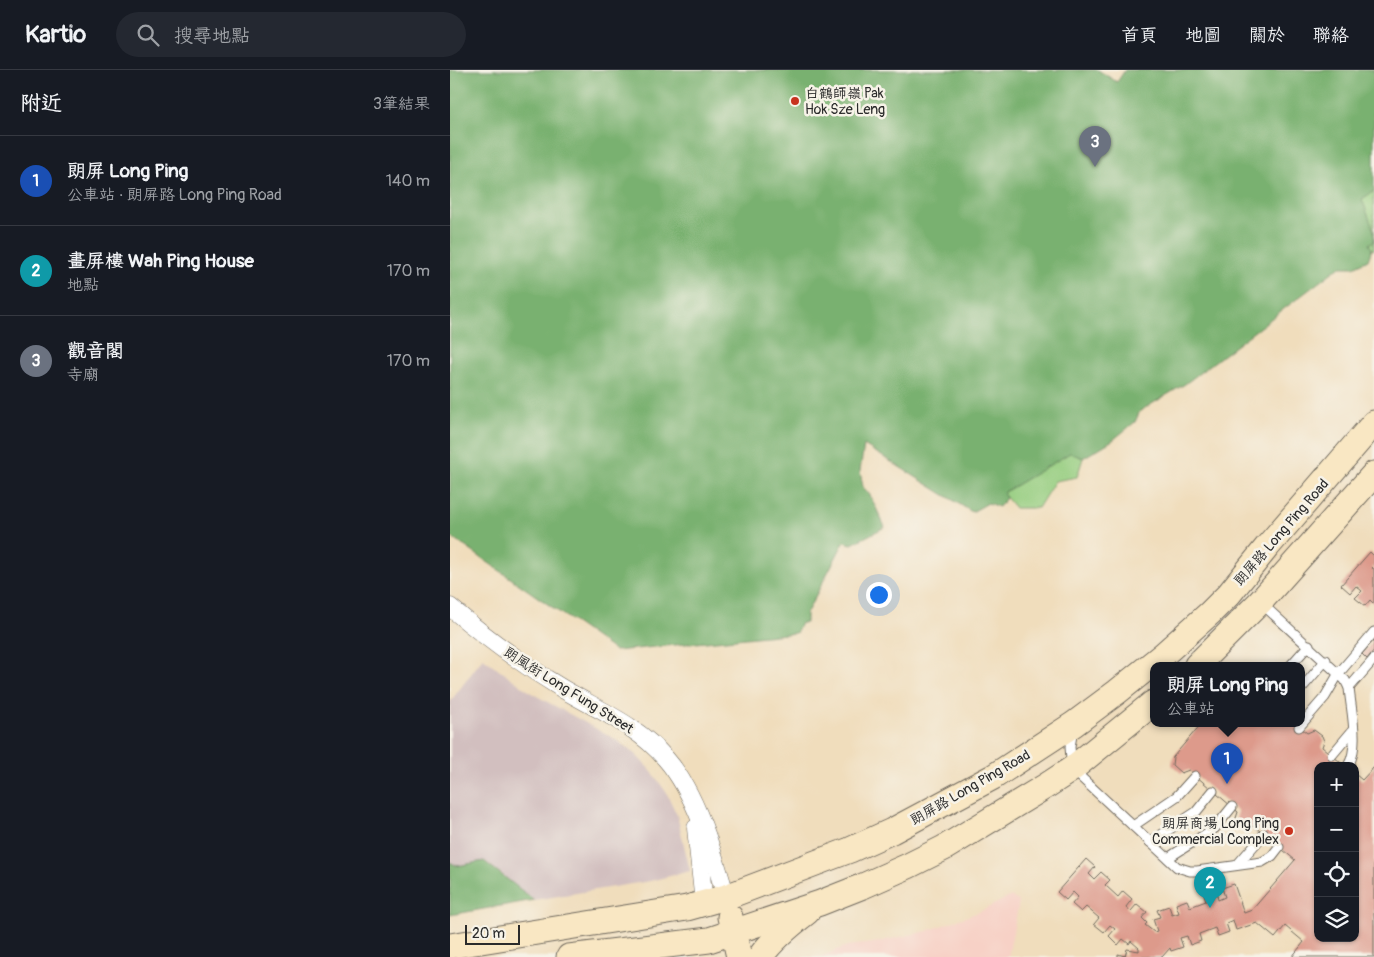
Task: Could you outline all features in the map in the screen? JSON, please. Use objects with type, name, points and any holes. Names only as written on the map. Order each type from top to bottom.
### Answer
[{"type":"main road","name":"朗屏路 Long Ping Road","points":[[1154,662],[1210,614],[1229,594],[1374,423]]},
{"type":"main road","points":[[1200,662],[1260,602],[1374,474]]},
{"type":"main road","points":[[1229,594],[1245,596],[1260,602]]},
{"type":"main road","name":"朗屏路 Long Ping Road","points":[[450,946],[636,918],[687,908],[715,900],[850,850],[892,831],[993,777],[1074,724],[1150,665]]},
{"type":"main road","points":[[569,957],[711,948],[734,932],[820,903],[908,866],[975,830],[1072,769],[1150,705]]},
{"type":"main road","points":[[715,900],[734,932],[739,957]]},
{"type":"main road","points":[[711,948],[715,900]]},
{"type":"main road","points":[[760,957],[792,924],[820,903]]},
{"type":"street","name":"朗風街 Long Fung Street","points":[[450,607],[490,640],[537,673],[626,723],[648,740],[667,760],[683,782],[694,807],[715,900]]},
{"type":"lane","points":[[1260,602],[1326,660],[1345,680],[1349,688],[1353,730],[1353,753],[1350,762]]},
{"type":"lane","points":[[1305,720],[1325,697],[1339,673],[1374,632]]},
{"type":"lane","points":[[1294,662],[1308,645]]},
{"type":"lane","points":[[1349,688],[1374,659]]},
{"type":"lane","points":[[1305,684],[1326,660]]},
{"type":"lane","points":[[1074,724],[1070,748],[1072,769],[1177,867],[1190,871],[1262,862],[1272,856],[1279,847]]},
{"type":"lane","points":[[1332,755],[1353,730]]},
{"type":"lane","points":[[1133,826],[1177,796],[1195,776]]},
{"type":"lane","points":[[1150,842],[1196,812],[1214,791]]},
{"type":"lane","points":[[1168,858],[1214,828],[1232,807]]},
{"type":"lane","points":[[1236,865],[1264,834]]},
{"type":"shaded area","points":[[483,658],[533,694],[615,739],[635,754],[652,772],[666,792],[677,815],[690,871],[650,881],[534,900],[485,861],[457,866],[450,862],[450,702]]},
{"type":"shaded area","points":[[1011,896],[1019,902],[1008,957],[820,957],[847,946],[873,943],[927,931],[979,912]]},
{"type":"green space","points":[[450,70],[1098,70],[1117,82],[1125,70],[1374,70],[1374,191],[1362,199],[1374,231],[1374,241],[1369,244],[1372,249],[1368,260],[1354,267],[1339,267],[1185,384],[1140,411],[1135,422],[1113,440],[1083,458],[1070,453],[1003,493],[1006,498],[999,507],[988,503],[972,512],[864,445],[860,471],[863,487],[870,495],[885,527],[852,544],[844,542],[806,614],[806,623],[801,623],[796,633],[615,651],[450,536]]},
{"type":"green space","points":[[1374,191],[1374,250],[1347,208]]},
{"type":"green space","points":[[1037,439],[1083,458],[1077,477],[1055,481],[1038,508],[1015,508],[985,472]]},
{"type":"green space","points":[[484,861],[534,900],[450,915],[450,862],[457,866]]},
{"type":"building","points":[[1370,552],[1374,556],[1374,566],[1372,568],[1374,569],[1374,604],[1370,600],[1365,606],[1355,598],[1362,591],[1356,586],[1350,593],[1341,585]]},
{"type":"building","points":[[1374,640],[1374,650],[1367,659],[1362,654]]},
{"type":"building","points":[[1199,727],[1300,727],[1307,733],[1314,730],[1322,736],[1324,741],[1322,747],[1340,762],[1314,762],[1314,942],[1359,942],[1359,777],[1362,780],[1374,767],[1374,957],[1292,957],[1304,942],[1285,926],[1275,938],[1257,923],[1236,930],[1233,920],[1226,923],[1229,932],[1218,936],[1215,928],[1199,934],[1201,941],[1190,945],[1187,936],[1180,938],[1183,947],[1171,951],[1170,948],[1162,957],[1118,957],[1118,954],[1125,956],[1127,949],[1139,951],[1139,948],[1131,941],[1129,944],[1123,939],[1118,945],[1109,936],[1115,929],[1110,925],[1104,932],[1094,924],[1099,918],[1086,907],[1081,912],[1072,904],[1078,897],[1073,892],[1066,900],[1057,892],[1086,859],[1095,867],[1089,874],[1094,879],[1101,872],[1110,880],[1105,885],[1118,897],[1123,891],[1132,899],[1126,907],[1131,911],[1137,904],[1147,912],[1142,918],[1147,923],[1145,925],[1154,932],[1157,931],[1153,919],[1160,917],[1157,910],[1169,906],[1172,915],[1179,913],[1176,904],[1187,900],[1190,907],[1206,901],[1204,894],[1216,891],[1218,900],[1225,897],[1222,888],[1234,884],[1244,913],[1252,910],[1295,860],[1254,826],[1246,828],[1239,823],[1236,818],[1238,812],[1189,770],[1181,773],[1172,765],[1173,757]]},
{"type":"place","name":"白鶴師嶺 Pak Hok Sze Leng","points":[[795,101]]},
{"type":"place","name":"觀音閣","points":[[1095,167]]},
{"type":"place","name":"朗屏 Long Ping","points":[[1227,784]]},
{"type":"place","name":"朗屏商場 Long Ping Commercial Complex","points":[[1289,831]]},
{"type":"place","name":"畫屏樓 Wah Ping House","points":[[1210,908]]}]
